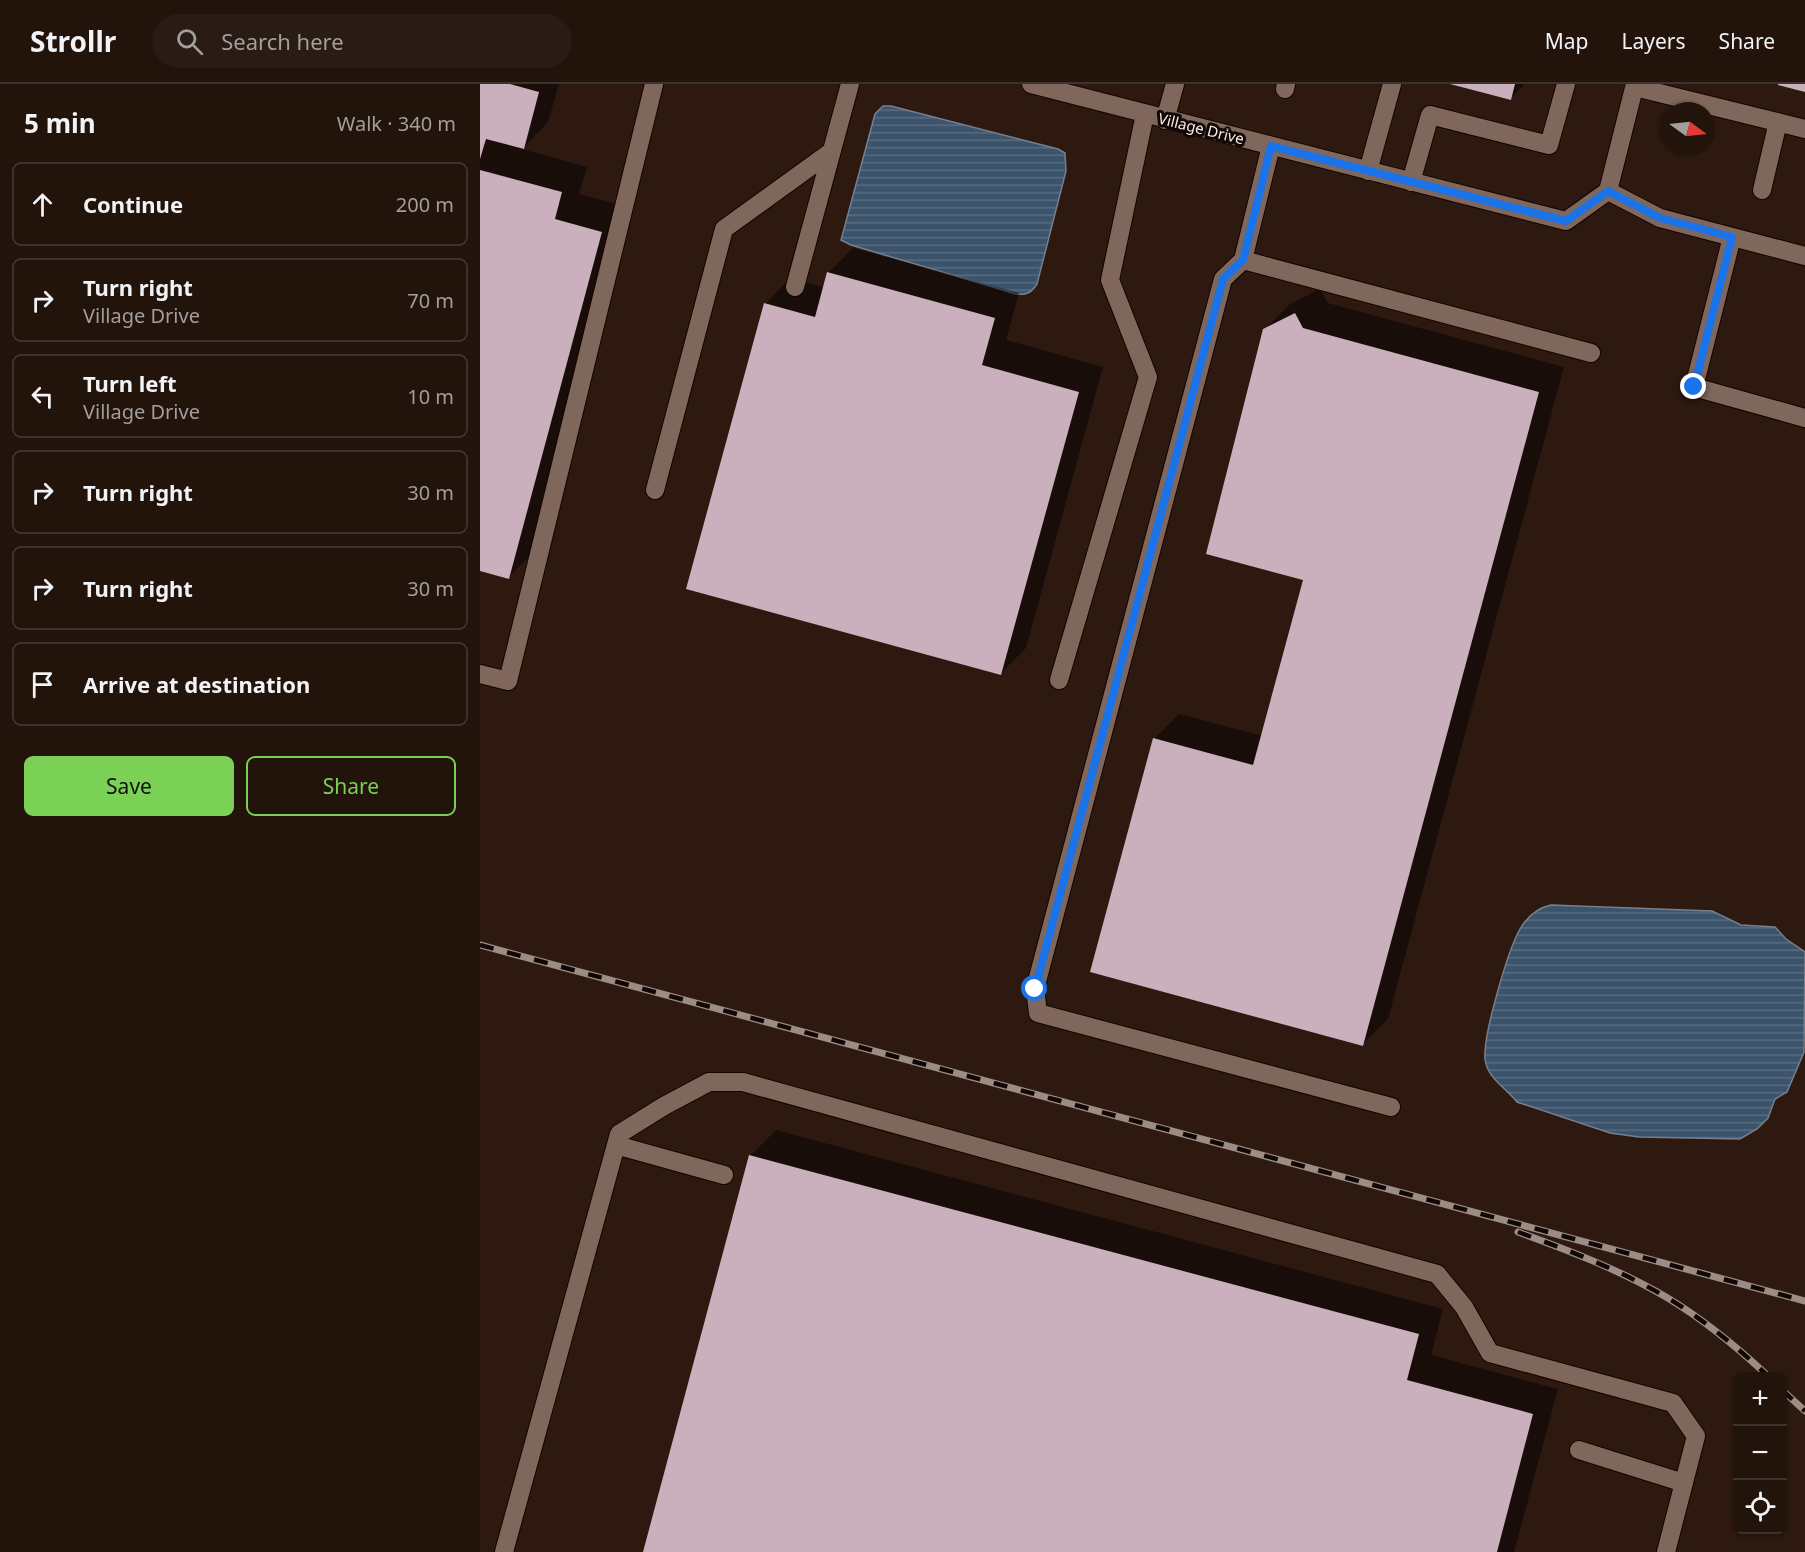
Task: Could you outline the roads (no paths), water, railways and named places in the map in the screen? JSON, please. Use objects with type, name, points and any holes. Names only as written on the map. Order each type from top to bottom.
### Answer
[{"type":"street","points":[[480,674],[508,681],[654,84]]},
{"type":"street","points":[[795,287],[850,84]]},
{"type":"street","name":"Village Drive","points":[[1031,84],[1060,88],[1165,120],[1566,221],[1608,191]]},
{"type":"street","points":[[1165,120],[1175,84]]},
{"type":"street","points":[[1368,171],[1392,84]]},
{"type":"street","points":[[1411,182],[1430,115],[1549,145],[1566,84]]},
{"type":"street","points":[[1805,129],[1635,85],[1608,191],[1660,218],[1805,256]]},
{"type":"street","points":[[1059,680],[1148,377],[1110,280],[1144,114]]},
{"type":"street","points":[[1762,190],[1778,122]]},
{"type":"street","points":[[1271,146],[1243,260],[1223,279],[1035,989],[1038,1013],[1391,1107]]},
{"type":"street","points":[[655,490],[724,229],[832,151]]},
{"type":"street","points":[[1732,237],[1694,387],[1805,418]]},
{"type":"street","points":[[1243,260],[1591,354]]},
{"type":"street","points":[[504,1552],[619,1134],[709,1082],[743,1082],[1437,1274],[1464,1306],[1490,1353],[1673,1403],[1696,1436],[1666,1552]]},
{"type":"street","points":[[616,1146],[724,1174]]},
{"type":"street","points":[[1579,1450],[1684,1483]]},
{"type":"water","points":[[883,106],[891,106],[1058,149],[1065,153],[1066,171],[1037,284],[1031,291],[1026,294],[1016,294],[851,245],[841,240],[875,114]]},
{"type":"water","points":[[1551,905],[1712,911],[1741,925],[1775,927],[1786,939],[1805,952],[1804,1052],[1787,1092],[1775,1099],[1768,1118],[1757,1129],[1740,1139],[1639,1137],[1610,1133],[1517,1102],[1498,1082],[1486,1066],[1485,1047],[1503,973],[1523,925],[1537,911]]},
{"type":"railway","points":[[480,945],[1805,1301]]},
{"type":"railway","points":[[1518,1232],[1594,1261],[1666,1297],[1719,1334],[1763,1372]]},
{"type":"railway","points":[[1787,1395],[1805,1411]]}]
